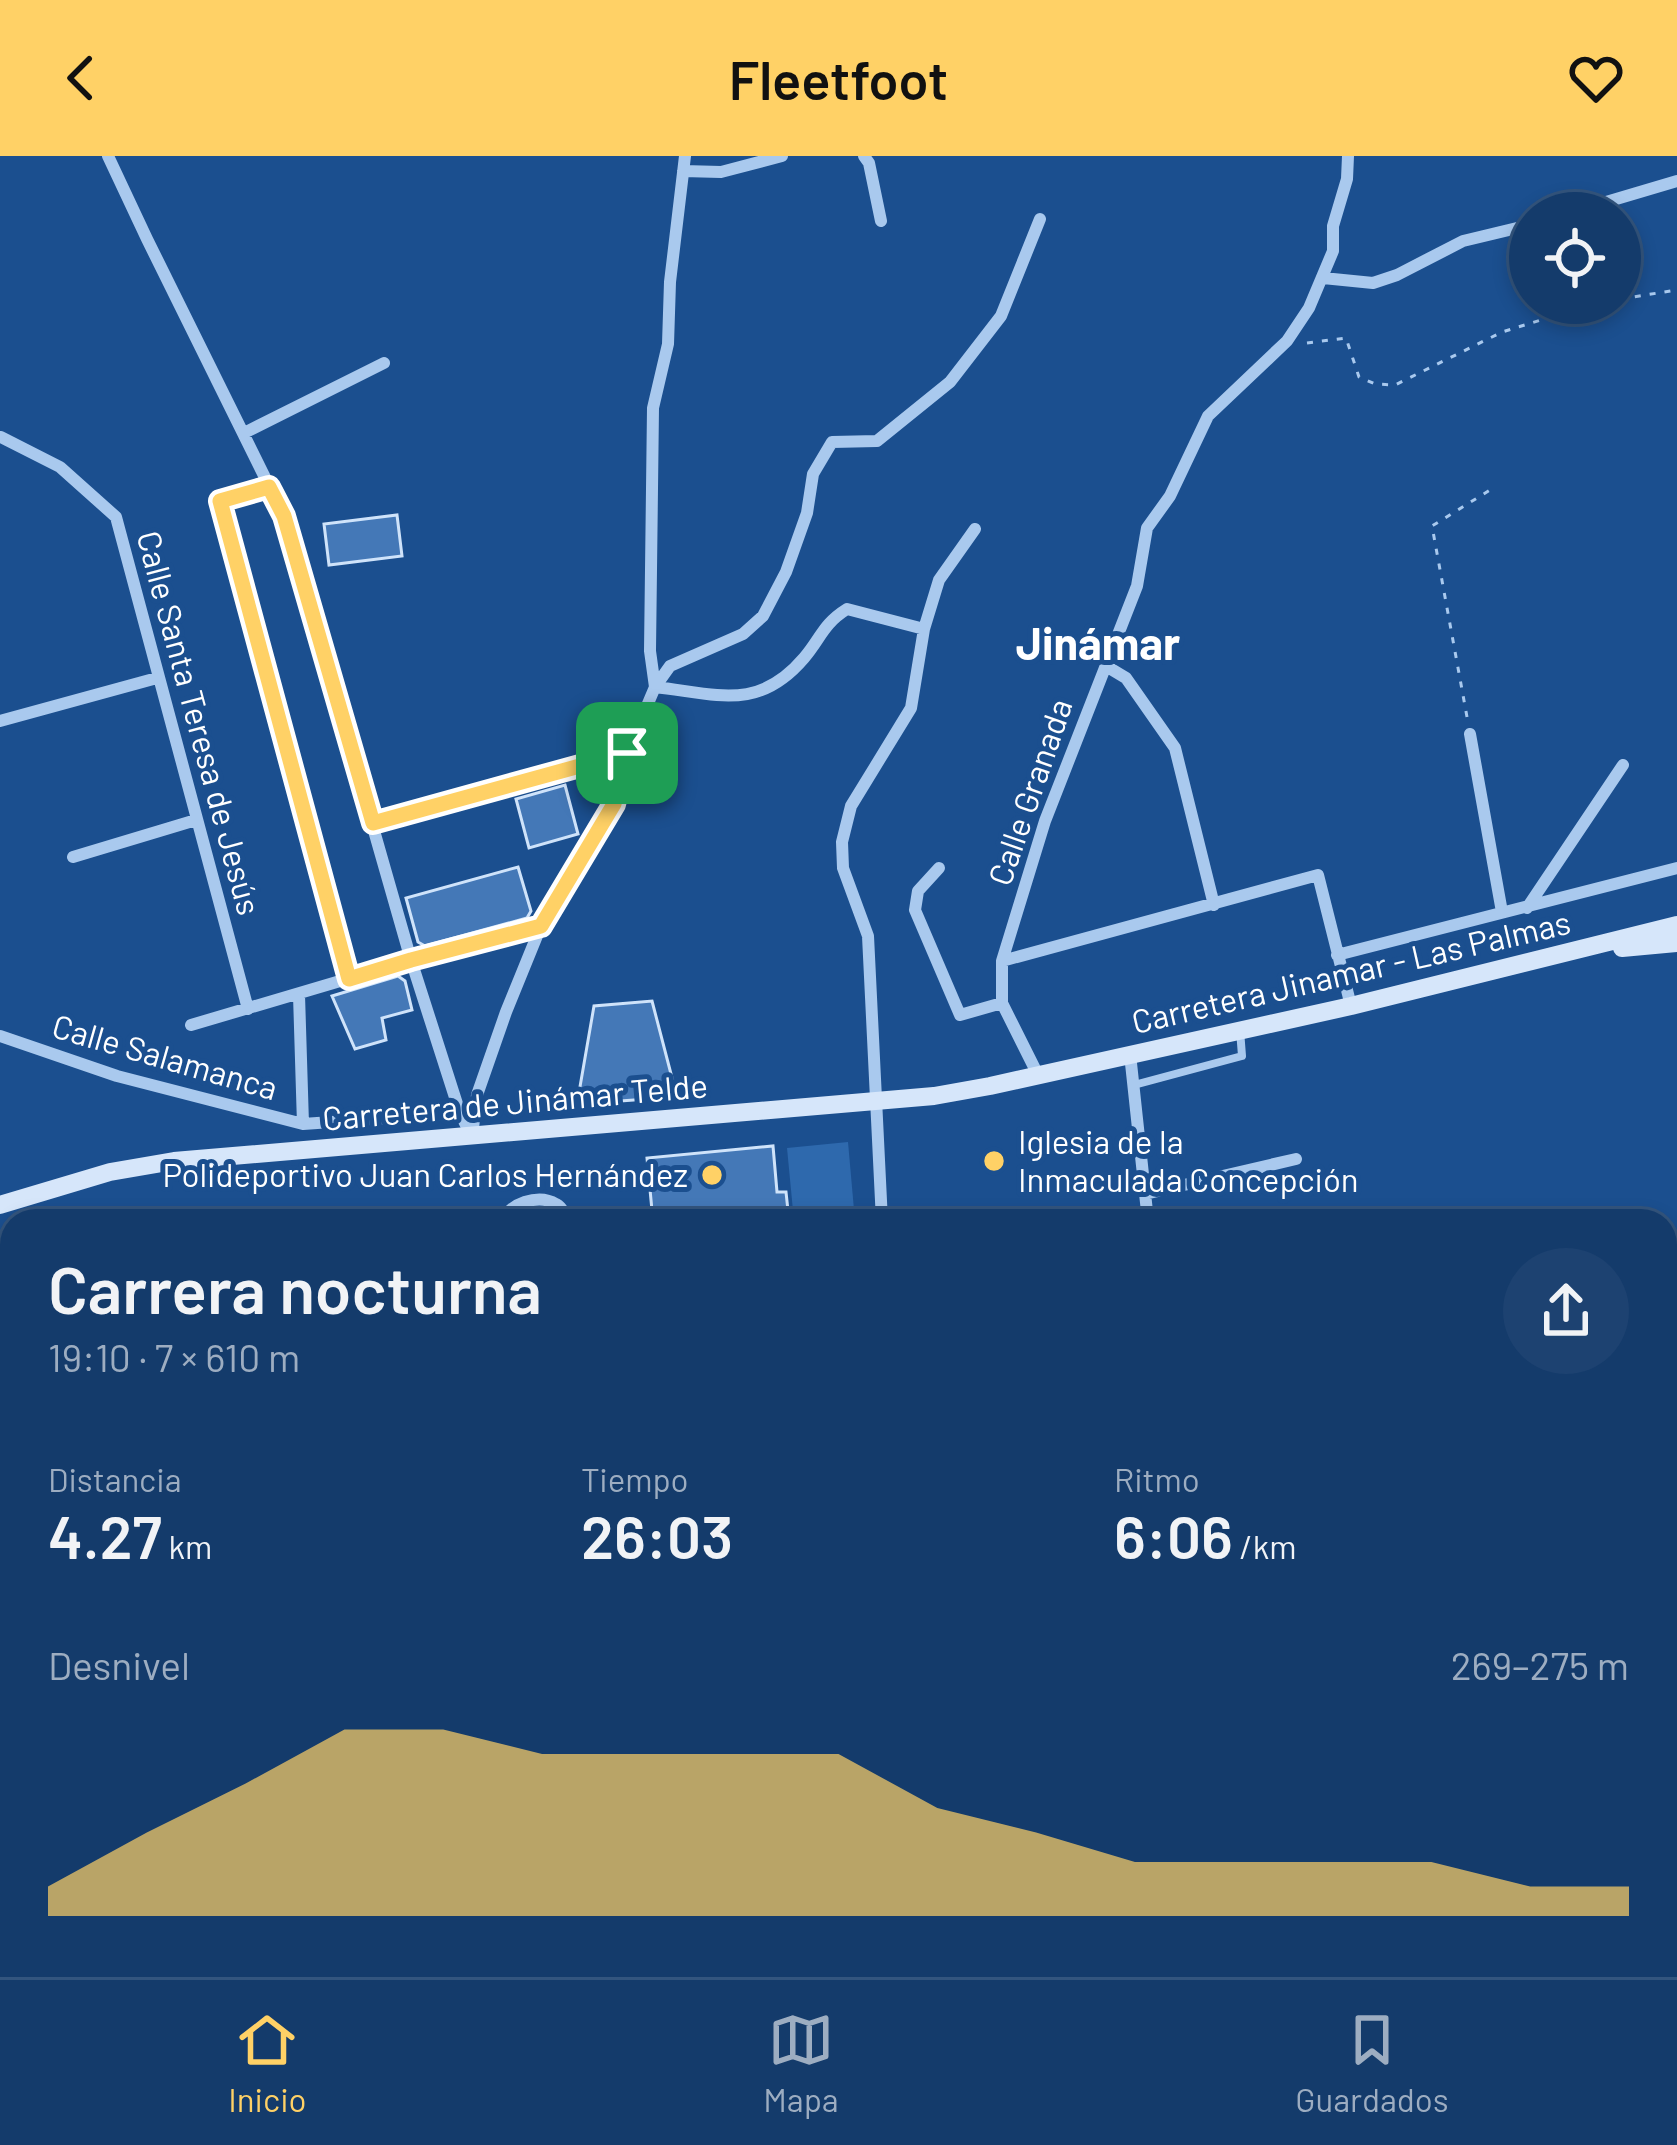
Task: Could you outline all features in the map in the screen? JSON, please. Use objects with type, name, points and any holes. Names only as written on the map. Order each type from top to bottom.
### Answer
[{"type":"main road","name":"Carretera Jinamar - Las Palmas","points":[[1038,1075],[1351,1006],[1677,925]]},
{"type":"main road","points":[[1562,953],[1674,945]]},
{"type":"main road","name":"Carretera de Jinámar Telde","points":[[0,1205],[110,1172],[174,1161],[874,1102],[953,1093],[1038,1075]]},
{"type":"street","points":[[108,156],[284,516],[411,960],[460,1114],[472,1136]]},
{"type":"street","points":[[655,687],[650,651],[653,408],[668,344],[685,156]]},
{"type":"street","points":[[683,171],[721,172],[782,156]]},
{"type":"street","points":[[864,156],[881,221]]},
{"type":"street","name":"Calle Granada","points":[[1038,1075],[1002,1003],[1002,961],[1045,821],[1137,586],[1148,528],[1171,496],[1208,416],[1287,341],[1324,278],[1334,251],[1334,226],[1348,156]]},
{"type":"street","points":[[1641,192],[1677,182]]},
{"type":"street","points":[[472,1136],[477,1095],[541,926],[614,804],[627,753],[655,687],[670,666],[743,634],[763,616],[786,572],[807,513],[813,474],[832,442],[877,441],[950,382],[1001,316],[1040,219]]},
{"type":"street","points":[[1324,278],[1373,283],[1463,241],[1509,230]]},
{"type":"street","points":[[244,434],[383,363]]},
{"type":"street","name":"Calle Santa Teresa de Jesús","points":[[1,437],[60,467],[116,518],[248,1009]]},
{"type":"street","points":[[269,487],[220,501],[349,979]]},
{"type":"street","points":[[881,1209],[868,936],[843,868],[842,842],[851,806],[911,707],[924,629],[939,580],[974,530]]},
{"type":"street","points":[[655,687],[742,697],[778,684],[805,657],[830,620],[847,609],[924,629]]},
{"type":"street","points":[[1106,666],[1126,678],[1175,748],[1214,905]]},
{"type":"street","points":[[0,721],[157,678]]},
{"type":"street","points":[[1470,734],[1502,913]]},
{"type":"street","points":[[373,823],[627,753]]},
{"type":"street","points":[[1527,908],[1623,765]]},
{"type":"street","points":[[73,856],[196,820]]},
{"type":"street","points":[[939,868],[918,891],[914,910],[960,1015],[1002,1003]]},
{"type":"street","points":[[1337,956],[1677,868]]},
{"type":"street","points":[[1002,961],[1318,875],[1351,1006]]},
{"type":"street","points":[[191,1025],[541,926]]},
{"type":"street","points":[[299,995],[303,1124]]},
{"type":"street","name":"Calle Salamanca","points":[[0,1036],[116,1076],[303,1124],[460,1114]]},
{"type":"street","points":[[1130,1054],[1147,1209]]},
{"type":"street","points":[[1145,1194],[1297,1159]]},
{"type":"street","points":[[509,1209],[517,1203],[543,1201],[561,1209]]},
{"type":"lane","points":[[1134,1085],[1241,1056],[1240,1030]]},
{"type":"path","points":[[1641,296],[1677,290]]},
{"type":"path","points":[[1287,341],[1346,338],[1359,377],[1395,385],[1527,324]]},
{"type":"path","points":[[1470,734],[1432,526],[1490,490]]},
{"type":"shaded area","points":[[848,1142],[854,1209],[793,1209],[787,1148]]},
{"type":"building","points":[[397,515],[402,556],[329,565],[324,524]]},
{"type":"building","points":[[565,785],[578,834],[529,848],[516,799]]},
{"type":"building","points":[[518,867],[531,911],[527,918],[425,946],[418,942],[406,898]]},
{"type":"building","points":[[398,976],[405,981],[412,1010],[382,1018],[386,1040],[355,1049],[332,996]]},
{"type":"building","points":[[652,1001],[677,1097],[577,1104],[594,1006]]},
{"type":"building","name":"Polideportivo Juan Carlos Hernández","points":[[773,1146],[777,1192],[786,1192],[788,1209],[652,1209],[647,1158]]},
{"type":"place","name":"Iglesia de la Inmaculada Concepción","points":[[994,1161]]},
{"type":"place","name":"Polideportivo Juan Carlos Hernández","points":[[712,1175]]},
{"type":"district","name":"Jinámar","points":[[1098,644]]},
{"type":"route","points":[[269,487],[284,516],[373,823],[627,753],[614,804],[541,926],[349,979],[220,501],[269,487]]}]
